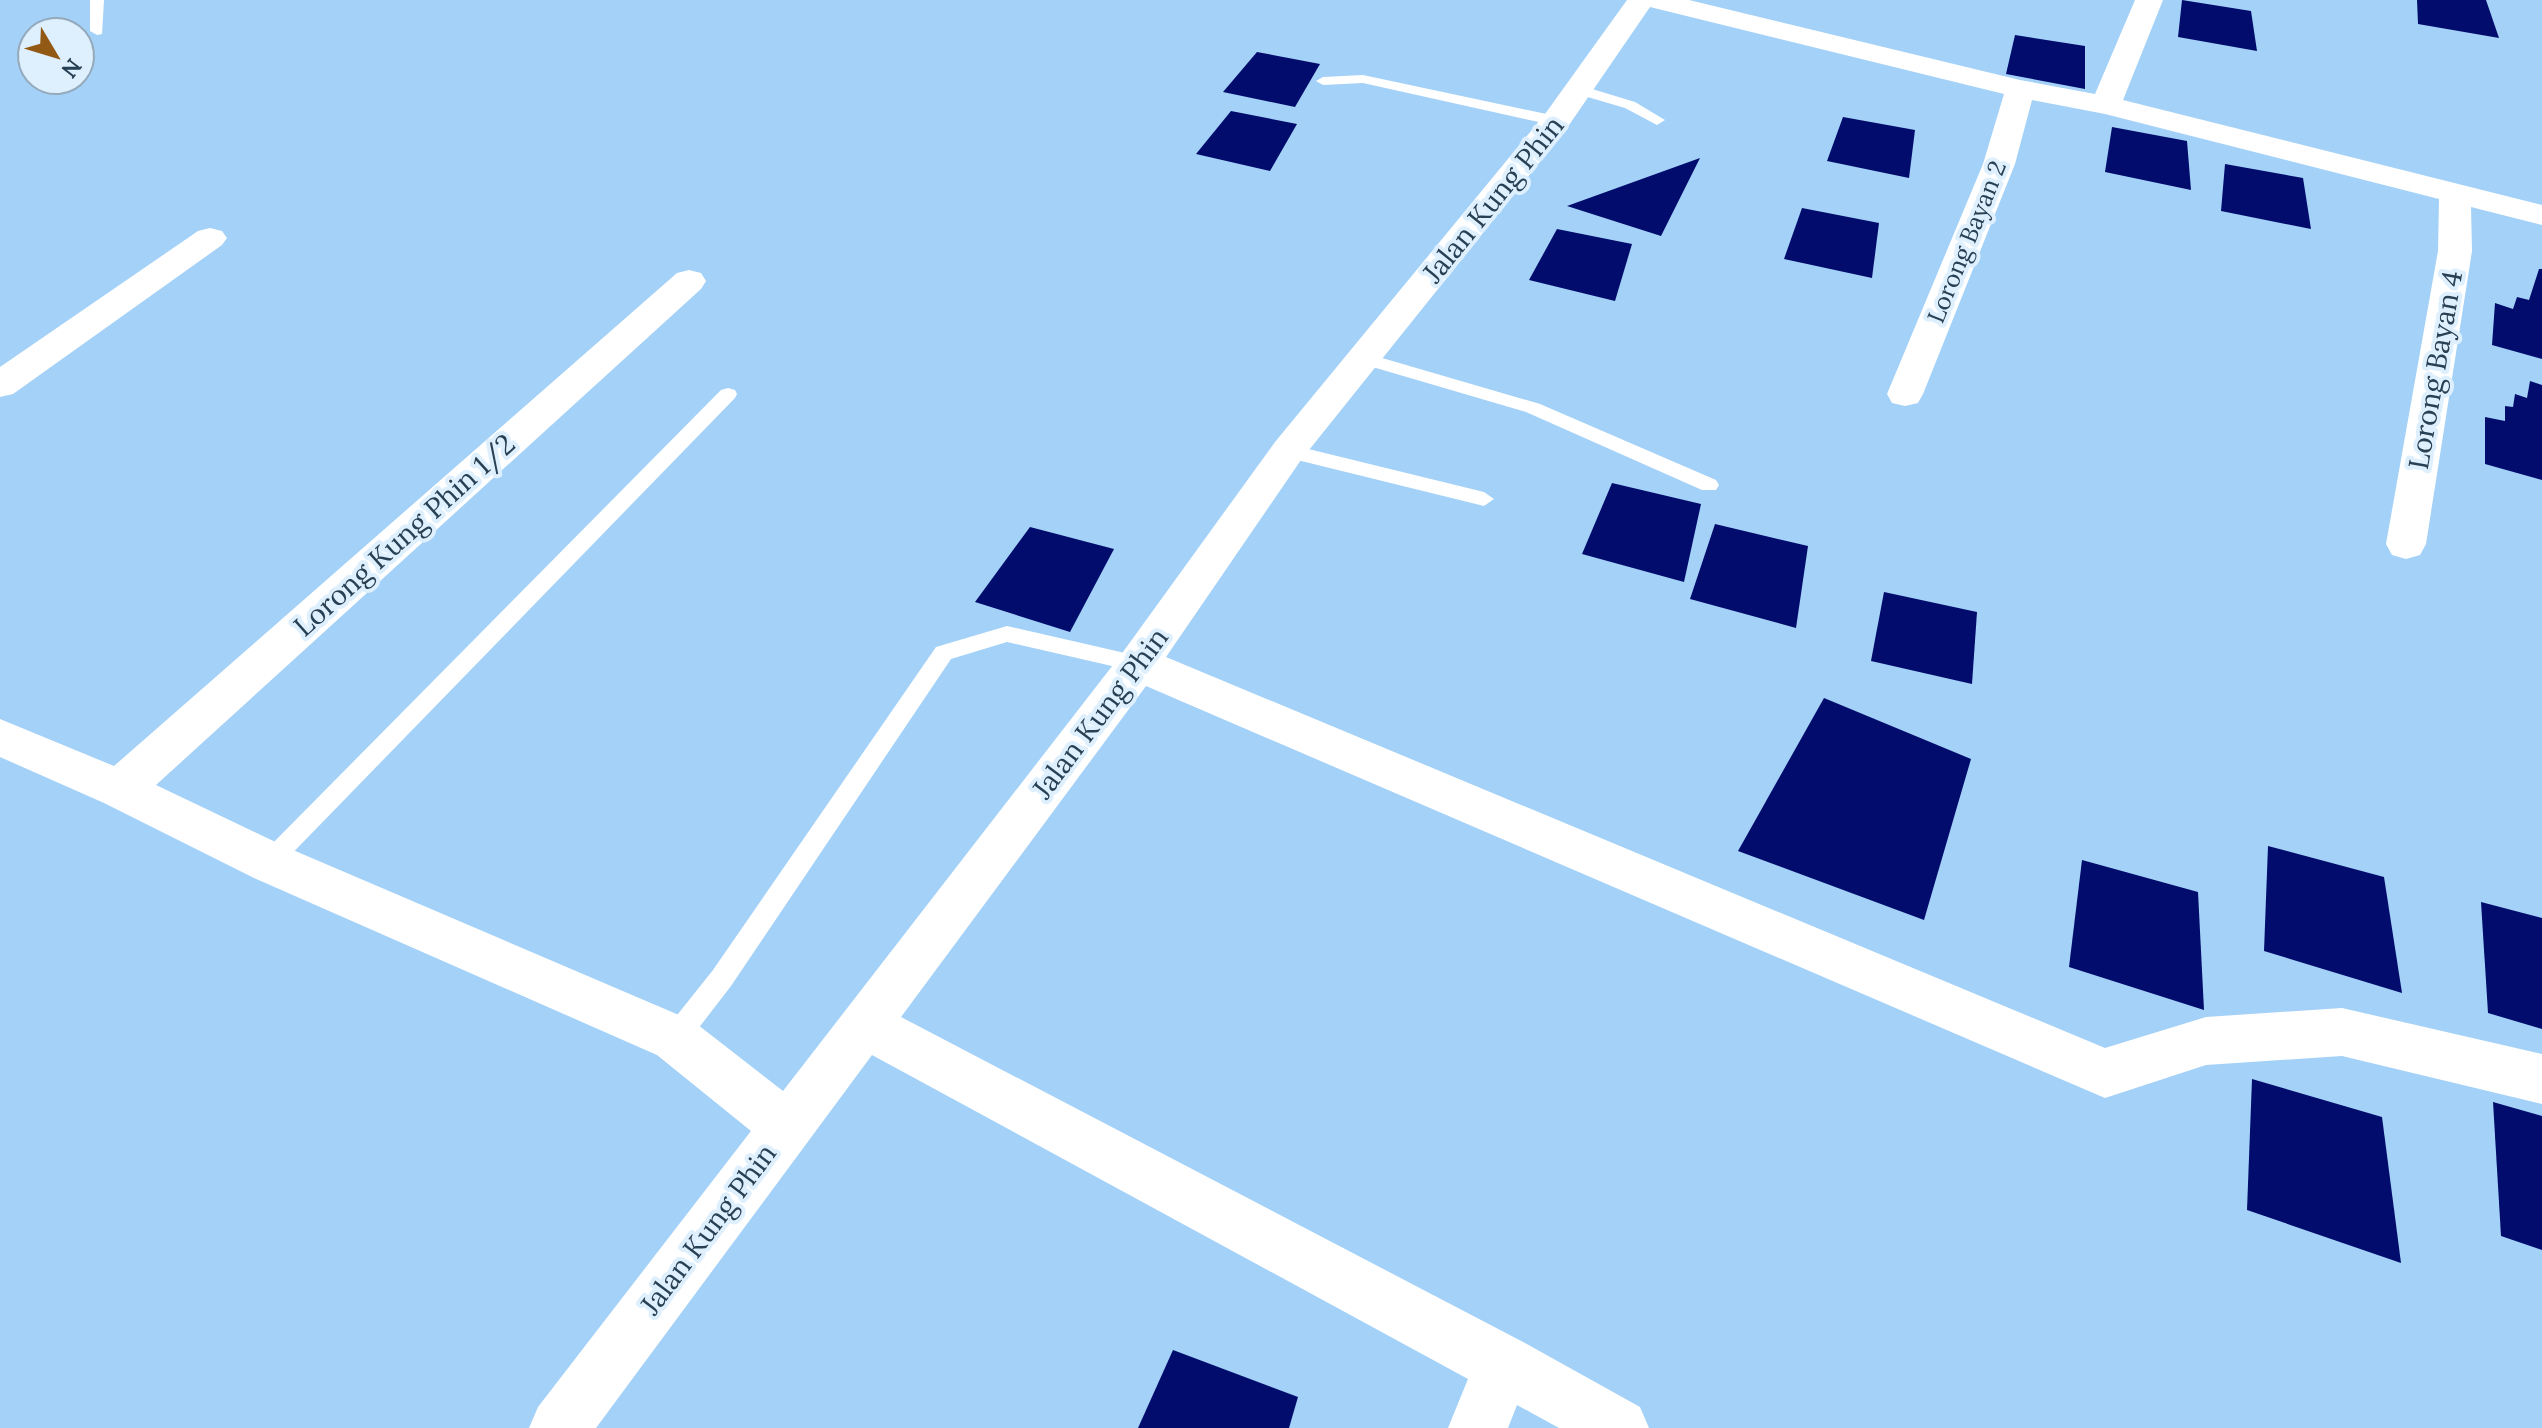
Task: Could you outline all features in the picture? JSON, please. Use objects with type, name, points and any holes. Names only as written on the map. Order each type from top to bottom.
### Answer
[{"type":"street","name":"Jalan Kung Phin","points":[[559,1428],[1138,664],[1288,451],[1568,105],[1641,0]]},
{"type":"street","points":[[1654,0],[2020,89],[2106,105],[2542,215]]},
{"type":"street","points":[[2106,105],[2149,0]]},
{"type":"street","name":"Lorong Bayan 2","points":[[1905,394],[1999,164],[2020,89]]},
{"type":"street","name":"Lorong Bayan 4","points":[[2406,544],[2455,251],[2455,195]]},
{"type":"street","points":[[0,385],[210,238]]},
{"type":"street","name":"Lorong Kung Phin 1/2","points":[[120,789],[689,281]]},
{"type":"street","points":[[1138,664],[2105,1073],[2206,1041],[2342,1032],[2542,1079]]},
{"type":"street","points":[[0,737],[120,789],[269,862],[675,1038],[786,1126]]},
{"type":"street","points":[[866,1025],[1619,1428]]},
{"type":"street","points":[[1478,1428],[1504,1364]]},
{"type":"lane","points":[[97,0],[97,31]]},
{"type":"lane","points":[[1323,81],[1363,79],[1568,105],[1630,105],[1657,120]]},
{"type":"lane","points":[[1365,359],[1533,408],[1709,485]]},
{"type":"lane","points":[[269,862],[728,394]]},
{"type":"lane","points":[[1288,451],[1484,499]]},
{"type":"lane","points":[[675,1038],[722,978],[944,653],[1007,634],[1138,664]]},
{"type":"building","points":[[2182,0],[2251,11],[2257,51],[2178,37]]},
{"type":"building","points":[[2417,0],[2486,0],[2499,38],[2418,24]]},
{"type":"building","points":[[2015,35],[2085,46],[2085,89],[2006,74]]},
{"type":"building","points":[[1257,52],[1320,64],[1295,107],[1223,92]]},
{"type":"building","points":[[1231,111],[1297,124],[1270,171],[1196,154]]},
{"type":"building","points":[[1843,117],[1915,130],[1909,178],[1827,161]]},
{"type":"building","points":[[2112,127],[2187,141],[2191,190],[2105,172]]},
{"type":"building","points":[[1700,158],[1661,236],[1567,206]]},
{"type":"building","points":[[2225,164],[2303,178],[2311,229],[2221,211]]},
{"type":"building","points":[[1802,208],[1879,223],[1872,278],[1784,259]]},
{"type":"building","points":[[1557,229],[1632,244],[1615,301],[1529,280]]},
{"type":"building","points":[[2539,269],[2542,269],[2542,359],[2492,345],[2495,303],[2513,309],[2517,297],[2529,300]]},
{"type":"building","points":[[2530,381],[2542,385],[2542,480],[2485,464],[2485,417],[2505,421],[2505,406],[2513,407],[2515,394],[2527,398]]},
{"type":"building","points":[[1612,483],[1701,504],[1684,582],[1582,554]]},
{"type":"building","points":[[1715,524],[1808,546],[1796,628],[1690,599]]},
{"type":"building","points":[[1030,527],[1114,549],[1070,632],[975,602]]},
{"type":"building","points":[[1884,592],[1977,612],[1972,684],[1871,661]]},
{"type":"building","points":[[1824,698],[1971,759],[1924,920],[1738,851]]},
{"type":"building","points":[[2268,846],[2384,877],[2402,993],[2264,951]]},
{"type":"building","points":[[2082,860],[2198,892],[2204,1010],[2069,967]]},
{"type":"building","points":[[2481,902],[2542,918],[2542,1029],[2488,1013]]},
{"type":"building","points":[[2252,1079],[2382,1117],[2401,1263],[2247,1210]]},
{"type":"building","points":[[2493,1102],[2542,1116],[2542,1250],[2501,1236]]},
{"type":"building","points":[[1173,1350],[1298,1397],[1289,1428],[1138,1428]]}]
